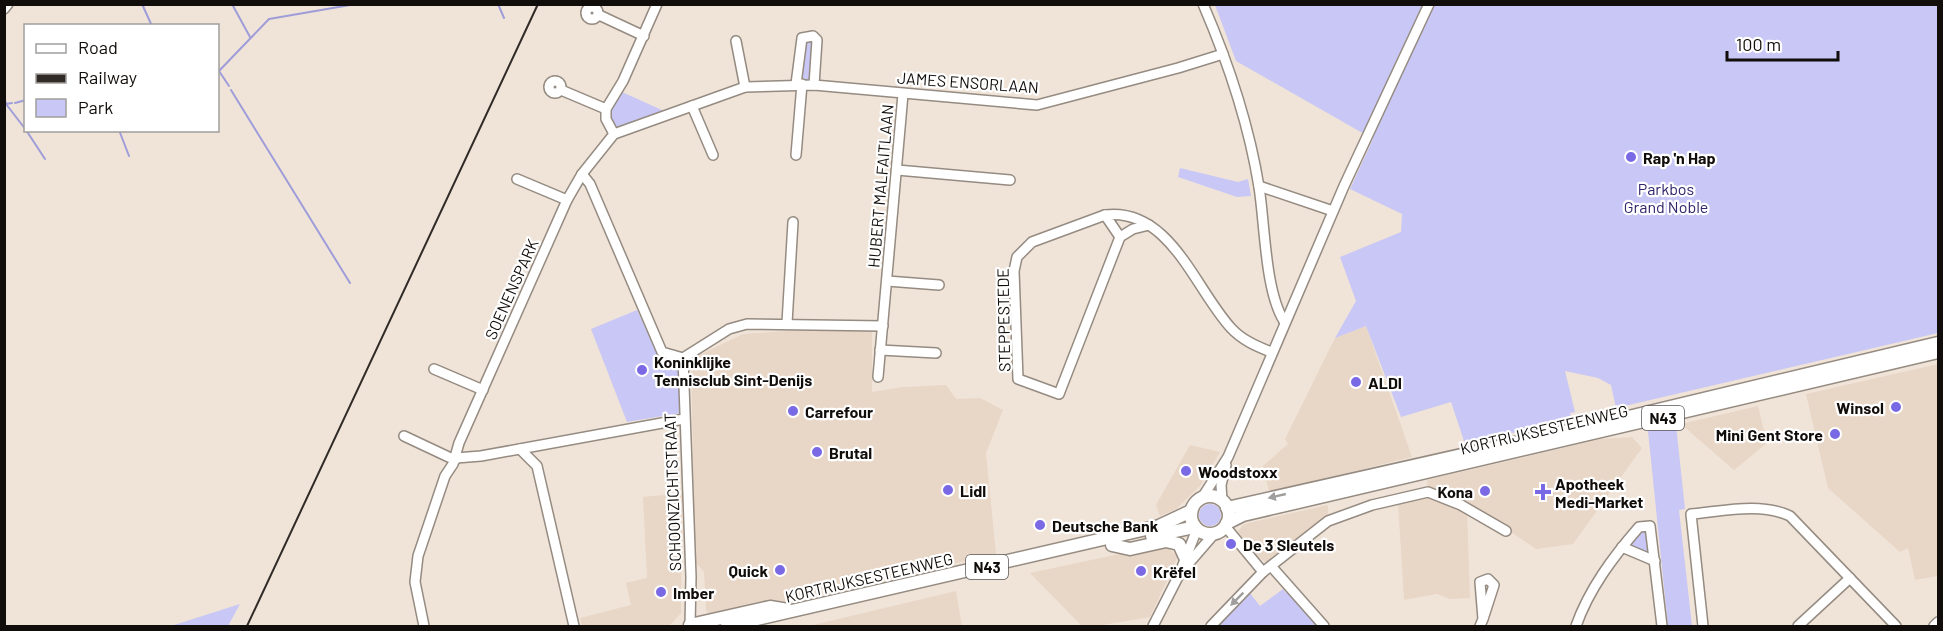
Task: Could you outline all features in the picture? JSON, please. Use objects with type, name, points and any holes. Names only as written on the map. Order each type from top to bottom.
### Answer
[{"type":"main road","name":"KORTRIJKSESTEENWEG","points":[[1225,504],[1595,425],[1938,343]]},
{"type":"main road","name":"KORTRIJKSESTEENWEG","points":[[1226,525],[1243,515],[1938,352]]},
{"type":"main road","name":"N43","points":[[1191,511],[1195,503],[1202,498],[1216,497],[1225,504]]},
{"type":"main road","points":[[1225,504],[1229,515],[1226,525]]},
{"type":"main road","name":"KORTRIJKSESTEENWEG","points":[[727,627],[1159,526],[1191,511]]},
{"type":"main road","points":[[1191,511],[1196,528]]},
{"type":"main road","name":"N43","points":[[1196,528],[1214,534],[1226,525]]},
{"type":"main road","name":"KORTRIJKSESTEENWEG","points":[[760,627],[1112,545],[1196,528]]},
{"type":"main road","name":"N43","points":[[1112,545],[1130,549],[1172,541],[1179,544],[1185,557]]},
{"type":"main road","name":"N43","points":[[690,626],[770,607],[795,611]]},
{"type":"street","points":[[4,9],[8,4]]},
{"type":"street","points":[[617,133],[606,119],[606,109],[623,81],[657,4]]},
{"type":"street","points":[[1203,4],[1223,54],[1240,111],[1259,186],[1274,297],[1284,321]]},
{"type":"street","points":[[1225,504],[1221,485],[1228,457],[1270,352],[1430,4]]},
{"type":"street","points":[[599,15],[644,36]]},
{"type":"street","points":[[796,155],[801,38],[813,36],[817,40],[813,85]]},
{"type":"street","points":[[736,41],[745,87]]},
{"type":"street","name":"JAMES ENSORLAAN","points":[[617,133],[745,87],[799,84],[1037,105],[1223,54]]},
{"type":"street","points":[[561,90],[606,109]]},
{"type":"street","name":"HUBERT MALFAITLAAN","points":[[878,378],[903,94]]},
{"type":"street","points":[[692,106],[713,155]]},
{"type":"street","name":"SOENENSPARK","points":[[424,627],[415,582],[416,567],[445,476],[456,456],[567,200],[582,174],[617,133]]},
{"type":"street","points":[[897,170],[1010,180]]},
{"type":"street","points":[[582,174],[590,184],[662,352],[683,358],[729,329],[747,324],[883,326]]},
{"type":"street","points":[[517,179],[567,200]]},
{"type":"street","points":[[1259,186],[1333,211]]},
{"type":"street","points":[[1106,215],[1120,237],[1133,229],[1149,225]]},
{"type":"street","name":"STEPPESTEDE","points":[[1120,237],[1059,394],[1018,379],[1014,272],[1017,257],[1032,242],[1106,215],[1134,217],[1149,225],[1168,241],[1231,328],[1248,342],[1270,352]]},
{"type":"street","points":[[787,323],[793,222]]},
{"type":"street","name":"HUBERT MALFAITLAAN","points":[[887,281],[939,285]]},
{"type":"street","points":[[880,350],[936,353]]},
{"type":"street","name":"SCHOONZICHTSTRAAT","points":[[683,358],[691,577],[690,626]]},
{"type":"street","points":[[434,369],[483,390]]},
{"type":"street","points":[[404,436],[456,456],[467,456],[520,449],[684,419]]},
{"type":"street","points":[[520,449],[537,466],[574,627]]},
{"type":"street","points":[[1202,498],[1228,457]]},
{"type":"street","points":[[1416,475],[1422,492]]},
{"type":"street","points":[[1211,627],[1267,569],[1328,521],[1372,505],[1422,492],[1461,505],[1506,531]]},
{"type":"street","points":[[1703,627],[1691,514],[1760,508],[1778,510],[1790,516],[1896,627]]},
{"type":"street","points":[[1226,525],[1324,627]]},
{"type":"street","points":[[1576,627],[1592,590],[1622,547],[1639,527],[1650,526],[1662,627]]},
{"type":"street","points":[[1153,627],[1179,574],[1196,528]]},
{"type":"street","points":[[1179,574],[1214,534]]},
{"type":"street","points":[[1622,547],[1655,561]]},
{"type":"street","points":[[1798,627],[1850,578]]},
{"type":"street","points":[[1934,627],[1938,622]]},
{"type":"shaded area","points":[[1366,326],[1412,457],[1269,492],[1263,466],[1288,444],[1285,439],[1335,338]]},
{"type":"shaded area","points":[[802,330],[872,331],[872,392],[903,387],[946,385],[956,399],[980,398],[1003,410],[986,453],[996,554],[788,602],[776,601],[710,615],[706,610],[704,572],[695,562],[691,359],[743,334]]},
{"type":"shaded area","points":[[1938,364],[1938,583],[1937,576],[1915,580],[1908,548],[1900,552],[1828,488],[1806,394]]},
{"type":"shaded area","points":[[1758,406],[1767,443],[1734,470],[1681,424]]},
{"type":"shaded area","points":[[1632,437],[1642,448],[1573,544],[1536,549],[1505,528],[1428,489],[1427,480],[1601,439]]},
{"type":"shaded area","points":[[1190,445],[1220,452],[1200,486],[1176,509],[1160,516],[1156,505]]},
{"type":"shaded area","points":[[682,493],[681,613],[669,626],[582,626],[580,618],[631,605],[626,583],[647,578],[643,497]]},
{"type":"shaded area","points":[[1424,495],[1467,509],[1470,598],[1450,599],[1437,594],[1404,600],[1398,502]]},
{"type":"shaded area","points":[[1328,505],[1328,515],[1268,564],[1256,555],[1238,531],[1244,524]]},
{"type":"shaded area","points":[[1166,547],[1178,556],[1150,617],[1097,626],[1082,626],[1030,573],[1143,549]]},
{"type":"shaded area","points":[[956,591],[962,626],[809,626]]},
{"type":"green space","name":"Parkbos Grand Noble","points":[[1215,5],[1938,5],[1938,333],[1616,408],[1611,385],[1598,378],[1565,371],[1575,412],[1570,413],[1572,419],[1465,444],[1451,402],[1401,417],[1366,326],[1335,338],[1356,301],[1340,257],[1401,232],[1402,214],[1350,189],[1373,139],[1236,61]]},
{"type":"green space","points":[[813,42],[812,81],[801,81],[803,44]]},
{"type":"green space","points":[[622,92],[664,111],[619,128],[614,126],[610,111]]},
{"type":"green space","points":[[1180,168],[1238,182],[1248,179],[1251,196],[1237,197],[1178,177]]},
{"type":"green space","name":"Koninklijke Tennisclub Sint-Denijs","points":[[637,310],[661,359],[676,363],[680,378],[681,413],[627,422],[591,329]]},
{"type":"green space","points":[[1676,425],[1685,509],[1679,510],[1692,626],[1668,626],[1648,431]]},
{"type":"green space","points":[[1210,504],[1218,507],[1221,515],[1218,523],[1210,526],[1202,523],[1199,515],[1202,507]]},
{"type":"green space","points":[[1642,529],[1648,531],[1651,555],[1629,547]]},
{"type":"green space","points":[[1283,589],[1286,593],[1289,591],[1321,626],[1214,626],[1249,592],[1260,606]]},
{"type":"green space","points":[[240,604],[228,626],[171,626]]},
{"type":"waterway","points":[[142,4],[151,24]]},
{"type":"waterway","points":[[232,4],[250,37]]},
{"type":"waterway","points":[[219,71],[269,19],[356,4]]},
{"type":"waterway","points":[[498,4],[504,18]]},
{"type":"waterway","points":[[219,71],[229,86]]},
{"type":"waterway","points":[[231,90],[350,283]]},
{"type":"waterway","points":[[4,96],[6,104],[12,103]]},
{"type":"waterway","points":[[15,103],[24,101]]},
{"type":"waterway","points":[[6,104],[24,127]]},
{"type":"waterway","points":[[27,132],[45,159]]},
{"type":"waterway","points":[[120,132],[129,156]]},
{"type":"railway","points":[[247,626],[538,4]]},
{"type":"place","name":"Rap 'n Hap","points":[[1631,157]]},
{"type":"place","name":"Koninklijke Tennisclub Sint-Denijs","points":[[642,370]]},
{"type":"place","name":"ALDI","points":[[1356,382]]},
{"type":"place","name":"Winsol","points":[[1896,407]]},
{"type":"place","name":"Carrefour","points":[[793,411]]},
{"type":"place","name":"Mini Gent Store","points":[[1835,434]]},
{"type":"place","name":"Brutal","points":[[817,452]]},
{"type":"place","name":"Woodstoxx","points":[[1186,471]]},
{"type":"place","name":"Lidl","points":[[948,490]]},
{"type":"place","name":"Kona","points":[[1485,491]]},
{"type":"place","name":"Apotheek Medi-Market","points":[[1543,492]]},
{"type":"place","name":"Deutsche Bank","points":[[1040,525]]},
{"type":"place","name":"De 3 Sleutels","points":[[1231,544]]},
{"type":"place","name":"Quick","points":[[780,570]]},
{"type":"place","name":"Krëfel","points":[[1141,571]]},
{"type":"place","name":"Imber","points":[[661,592]]}]
